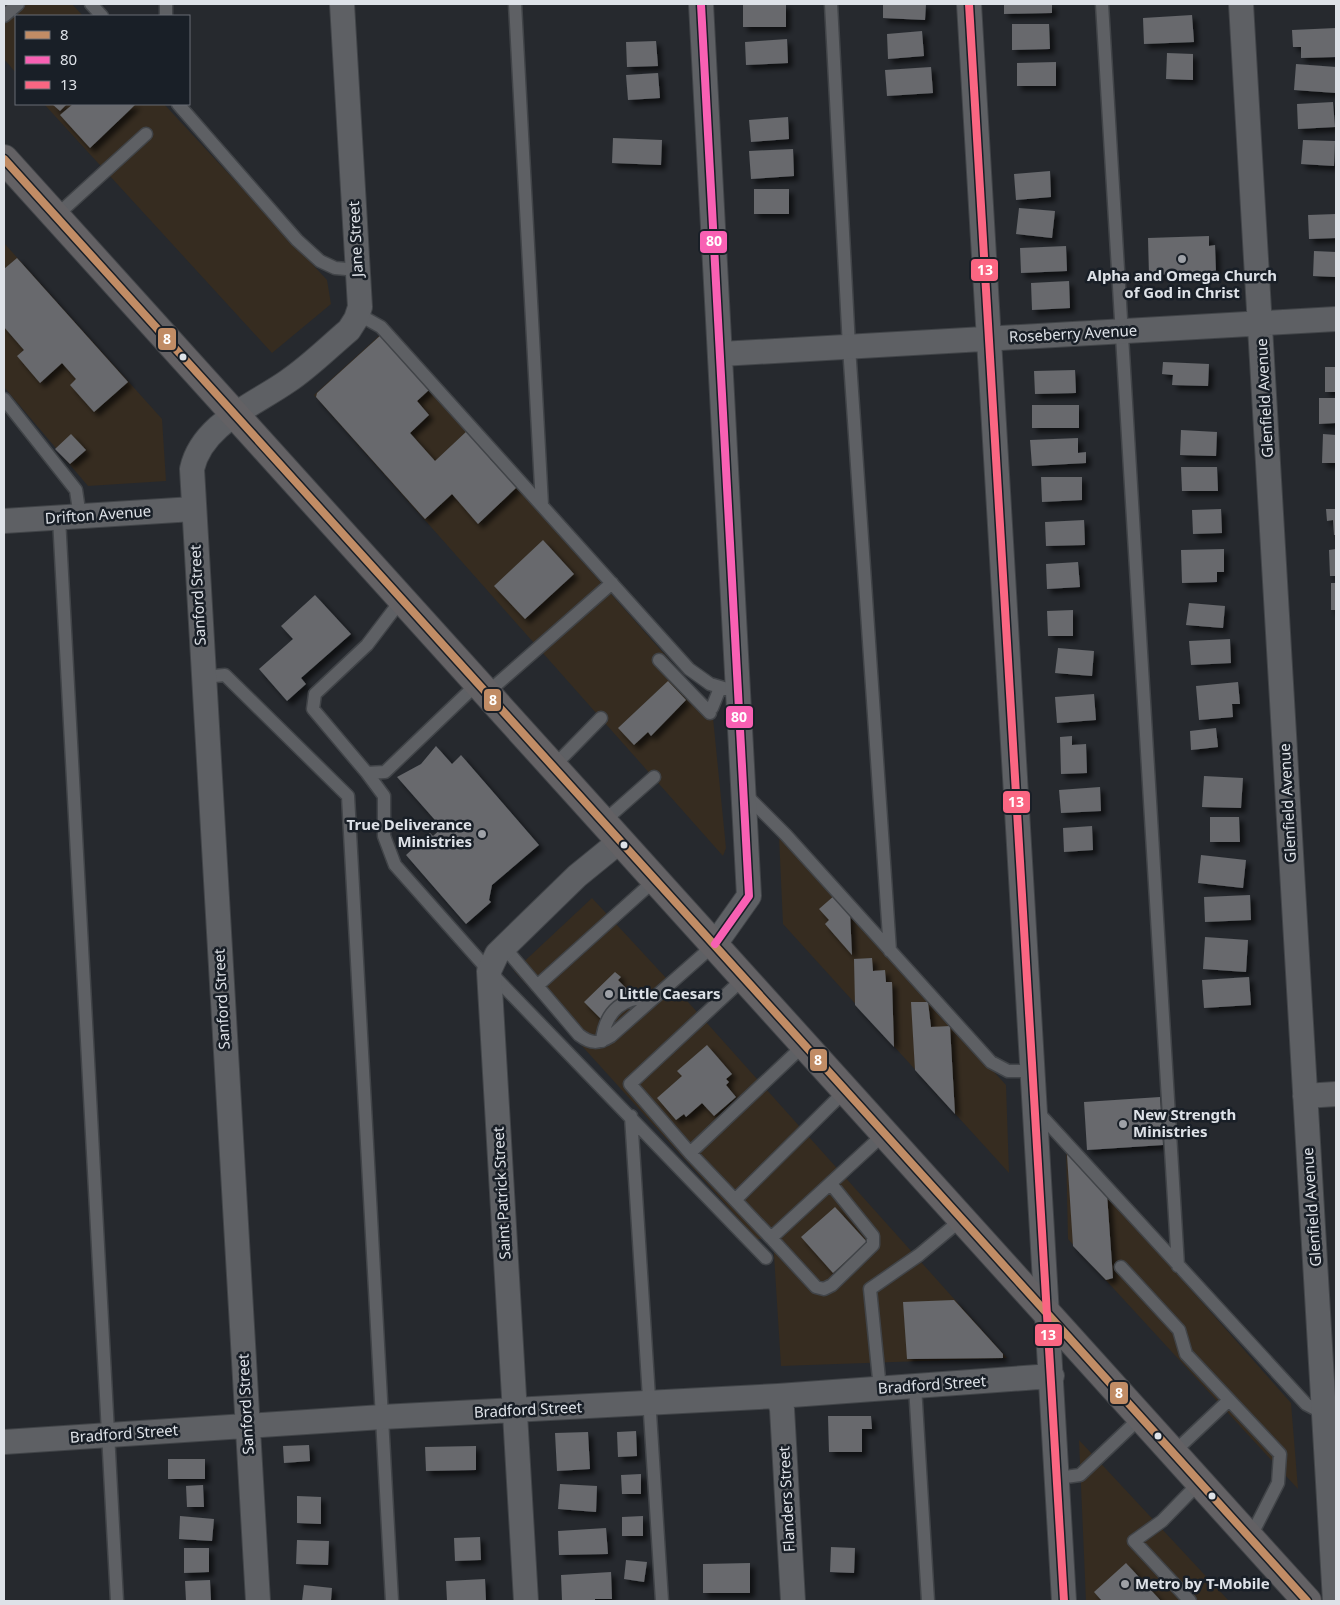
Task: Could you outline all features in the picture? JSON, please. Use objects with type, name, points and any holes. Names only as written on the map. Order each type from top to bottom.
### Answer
[{"type":"main road","points":[[4,159],[1307,1601]]},
{"type":"street","name":"Jane Street","points":[[342,4],[360,307],[358,314]]},
{"type":"street","points":[[701,4],[721,354],[728,690],[742,792],[749,896],[715,944]]},
{"type":"street","points":[[969,4],[1064,1601]]},
{"type":"street","name":"Glenfield Avenue","points":[[1242,4],[1304,1096],[1331,1416],[1335,1601]]},
{"type":"street","points":[[234,413],[288,381],[349,330],[358,314]]},
{"type":"street","name":"Roseberry Avenue","points":[[721,354],[1336,319]]},
{"type":"street","name":"Sanford Street","points":[[234,413],[195,455],[192,469],[258,1601]]},
{"type":"street","name":"Drifton Avenue","points":[[4,521],[193,509]]},
{"type":"street","points":[[489,971],[497,954],[577,876],[611,831]]},
{"type":"street","name":"Saint Patrick Street","points":[[489,971],[526,1601]]},
{"type":"street","points":[[1304,1096],[1336,1094]]},
{"type":"street","name":"Bradford Street","points":[[4,1442],[382,1417],[778,1396],[1052,1376]]},
{"type":"street","name":"Flanders Street","points":[[778,1396],[782,1409],[793,1601]]},
{"type":"lane","points":[[4,16],[18,4]]},
{"type":"lane","points":[[91,4],[101,15]]},
{"type":"lane","points":[[515,4],[542,505]]},
{"type":"lane","points":[[831,4],[849,347],[890,950]]},
{"type":"lane","points":[[1102,4],[1178,1266]]},
{"type":"lane","points":[[179,105],[297,240],[320,261],[335,268],[358,270]]},
{"type":"lane","points":[[56,216],[146,134]]},
{"type":"lane","points":[[358,314],[382,327],[612,583],[665,654],[711,711],[728,690],[710,684],[665,654]]},
{"type":"lane","points":[[4,399],[76,490],[70,518],[107,1435],[117,1601]]},
{"type":"lane","points":[[367,774],[385,772],[482,688],[612,583]]},
{"type":"lane","points":[[402,599],[368,645],[315,694],[313,709],[384,796],[384,836],[395,865],[489,971],[766,1258]]},
{"type":"lane","points":[[203,677],[225,675],[348,796],[392,1601]]},
{"type":"lane","points":[[553,767],[601,718]]},
{"type":"lane","points":[[611,831],[654,777]]},
{"type":"lane","points":[[742,792],[786,835],[991,1062],[1008,1071],[1032,1071]]},
{"type":"lane","points":[[537,986],[656,879]]},
{"type":"lane","points":[[504,947],[579,1035],[594,1042],[602,1041],[715,944]]},
{"type":"lane","points":[[744,977],[630,1084],[690,1153],[816,1287],[824,1289],[832,1285],[873,1245],[873,1236],[831,1184]]},
{"type":"lane","points":[[690,1153],[805,1044]]},
{"type":"lane","points":[[735,1200],[846,1090]]},
{"type":"lane","points":[[1034,1108],[1306,1404],[1331,1416]]},
{"type":"lane","points":[[630,1116],[662,1601]]},
{"type":"lane","points":[[771,1238],[885,1133]]},
{"type":"lane","points":[[880,1389],[870,1289],[920,1255],[962,1219]]},
{"type":"lane","points":[[1121,1267],[1179,1330],[1186,1354],[1228,1401],[1280,1454],[1278,1482],[1250,1538]]},
{"type":"lane","points":[[915,1386],[928,1601]]},
{"type":"lane","points":[[1173,1453],[1228,1401]]},
{"type":"lane","points":[[1058,1478],[1080,1476],[1141,1417]]},
{"type":"lane","points":[[1190,1601],[1134,1541],[1162,1521],[1200,1482]]},
{"type":"shaded area","points":[[4,4],[72,4],[82,15],[15,15],[15,72],[4,59]]},
{"type":"shaded area","points":[[45,105],[165,105],[327,280],[331,304],[272,353]]},
{"type":"shaded area","points":[[4,243],[162,419],[166,481],[88,486],[4,387]]},
{"type":"shaded area","points":[[381,334],[712,708],[726,848],[723,856],[314,395]]},
{"type":"shaded area","points":[[779,836],[1006,1085],[1009,1173],[783,924]]},
{"type":"shaded area","points":[[592,898],[680,993],[1007,1358],[781,1366],[773,1239],[757,1239],[514,971]]},
{"type":"shaded area","points":[[1066,1148],[1291,1403],[1298,1489],[1068,1239]]},
{"type":"shaded area","points":[[1079,1440],[1229,1601],[1086,1601]]},
{"type":"building","points":[[743,4],[786,4],[786,27],[743,27]]},
{"type":"building","points":[[883,4],[926,4],[925,20],[883,18]]},
{"type":"building","points":[[1004,4],[1052,4],[1052,13],[1004,14]]},
{"type":"building","points":[[1192,15],[1194,42],[1144,44],[1143,18]]},
{"type":"building","points":[[1012,24],[1049,24],[1050,49],[1012,50]]},
{"type":"building","points":[[1336,28],[1336,57],[1301,58],[1301,47],[1293,47],[1292,30]]},
{"type":"building","points":[[922,31],[924,56],[888,59],[887,34]]},
{"type":"building","points":[[787,39],[788,63],[746,65],[745,42]]},
{"type":"building","points":[[656,41],[658,66],[627,67],[626,42]]},
{"type":"building","points":[[1167,53],[1193,54],[1193,80],[1166,79]]},
{"type":"building","points":[[1056,62],[1056,86],[1017,86],[1017,63]]},
{"type":"building","points":[[1296,64],[1336,67],[1336,93],[1294,90]]},
{"type":"building","points":[[931,67],[933,93],[887,96],[885,70]]},
{"type":"building","points":[[658,73],[660,98],[628,100],[626,75]]},
{"type":"building","points":[[1333,102],[1335,127],[1298,129],[1297,104]]},
{"type":"building","points":[[53,105],[66,105],[60,111]]},
{"type":"building","points":[[72,105],[135,105],[90,148],[60,115]]},
{"type":"building","points":[[788,117],[789,139],[751,142],[749,120]]},
{"type":"building","points":[[613,138],[662,140],[661,165],[612,163]]},
{"type":"building","points":[[1303,140],[1335,141],[1334,166],[1301,164]]},
{"type":"building","points":[[793,149],[794,176],[751,179],[749,151]]},
{"type":"building","points":[[1050,171],[1051,197],[1016,200],[1014,174]]},
{"type":"building","points":[[754,189],[789,189],[789,214],[754,214]]},
{"type":"building","points":[[1019,208],[1055,211],[1052,238],[1016,234]]},
{"type":"building","points":[[1336,214],[1336,238],[1309,239],[1308,215]]},
{"type":"building","name":"Alpha and Omega Church of God in Christ","points":[[1209,236],[1209,246],[1215,245],[1216,273],[1149,275],[1148,238]]},
{"type":"building","points":[[1066,246],[1067,271],[1021,273],[1020,248]]},
{"type":"building","points":[[1314,251],[1336,252],[1336,277],[1313,276]]},
{"type":"building","points":[[17,258],[128,382],[94,412],[70,385],[76,379],[62,363],[40,383],[17,356],[24,350],[4,327],[4,269]]},
{"type":"building","points":[[1069,281],[1070,308],[1032,310],[1031,283]]},
{"type":"building","points":[[382,334],[430,389],[417,401],[429,415],[410,433],[435,461],[468,430],[493,457],[490,459],[517,487],[478,524],[452,494],[425,519],[316,397],[317,393]]},
{"type":"building","points":[[1163,362],[1209,364],[1208,386],[1172,385],[1173,375],[1162,374]]},
{"type":"building","points":[[1325,367],[1336,367],[1336,392],[1325,392]]},
{"type":"building","points":[[1075,370],[1076,393],[1035,394],[1034,371]]},
{"type":"building","points":[[1319,398],[1336,398],[1336,423],[1319,424]]},
{"type":"building","points":[[1032,405],[1079,405],[1079,428],[1032,428]]},
{"type":"building","points":[[1181,430],[1217,432],[1216,456],[1180,455]]},
{"type":"building","points":[[71,434],[86,450],[70,464],[55,449]]},
{"type":"building","points":[[1323,434],[1336,435],[1336,463],[1322,463]]},
{"type":"building","points":[[1078,438],[1078,453],[1086,452],[1086,463],[1032,466],[1030,440]]},
{"type":"building","points":[[1181,467],[1217,467],[1218,491],[1182,491]]},
{"type":"building","points":[[1041,477],[1082,477],[1082,500],[1042,502]]},
{"type":"building","points":[[1221,509],[1222,533],[1193,534],[1192,510]]},
{"type":"building","points":[[1326,509],[1336,509],[1336,535],[1334,535],[1333,520],[1327,521]]},
{"type":"building","points":[[1084,520],[1085,545],[1046,546],[1045,522]]},
{"type":"building","points":[[543,540],[574,574],[525,619],[494,586]]},
{"type":"building","points":[[1224,549],[1224,572],[1217,572],[1217,582],[1182,583],[1181,550]]},
{"type":"building","points":[[1336,549],[1336,576],[1330,576],[1329,550]]},
{"type":"building","points":[[1078,562],[1080,587],[1047,589],[1046,564]]},
{"type":"building","points":[[1331,583],[1336,583],[1336,610],[1331,610]]},
{"type":"building","points":[[315,595],[351,634],[301,678],[306,684],[287,701],[259,669],[293,639],[281,626]]},
{"type":"building","points":[[1189,603],[1225,606],[1223,628],[1186,625]]},
{"type":"building","points":[[1073,610],[1073,636],[1048,636],[1047,611]]},
{"type":"building","points":[[1230,639],[1231,663],[1191,665],[1189,641]]},
{"type":"building","points":[[1058,648],[1094,651],[1092,676],[1055,673]]},
{"type":"building","points":[[668,681],[686,700],[651,736],[648,732],[634,745],[618,728]]},
{"type":"building","points":[[1238,682],[1240,704],[1232,704],[1233,717],[1199,720],[1196,686]]},
{"type":"building","points":[[1094,694],[1096,720],[1057,723],[1055,697]]},
{"type":"building","points":[[1216,728],[1218,747],[1191,750],[1190,731]]},
{"type":"building","points":[[1072,736],[1072,745],[1086,744],[1087,773],[1061,774],[1060,737]]},
{"type":"building","name":"True Deliverance Ministries","points":[[436,746],[452,764],[461,755],[539,845],[492,885],[489,900],[491,902],[466,924],[406,855],[430,833],[433,836],[442,828],[397,777],[421,764]]},
{"type":"building","points":[[1204,776],[1243,778],[1241,808],[1202,807]]},
{"type":"building","points":[[1100,787],[1101,811],[1061,813],[1059,790]]},
{"type":"building","points":[[1210,817],[1239,817],[1240,842],[1210,842]]},
{"type":"building","points":[[1092,826],[1093,850],[1064,852],[1063,828]]},
{"type":"building","points":[[1201,855],[1246,860],[1243,888],[1198,883]]},
{"type":"building","points":[[835,895],[850,911],[852,955],[825,924],[829,920],[819,909]]},
{"type":"building","points":[[1250,895],[1251,920],[1205,922],[1204,897]]},
{"type":"building","points":[[1205,937],[1248,940],[1246,972],[1203,969]]},
{"type":"building","points":[[872,958],[873,971],[885,970],[886,982],[892,982],[894,1047],[855,1005],[854,959]]},
{"type":"building","name":"Little Caesars","points":[[615,972],[621,977],[618,980],[629,991],[602,1020],[584,1002]]},
{"type":"building","points":[[1249,977],[1251,1005],[1204,1008],[1202,980]]},
{"type":"building","points":[[911,1002],[928,1002],[931,1027],[950,1026],[955,1114],[915,1070]]},
{"type":"building","points":[[707,1045],[732,1074],[726,1079],[729,1082],[726,1085],[736,1097],[714,1116],[702,1103],[686,1117],[684,1114],[676,1120],[657,1098],[682,1076],[677,1071]]},
{"type":"building","name":"New Strength Ministries","points":[[1160,1097],[1163,1145],[1087,1150],[1084,1102]]},
{"type":"building","points":[[1067,1155],[1071,1156],[1107,1194],[1113,1278],[1106,1280],[1073,1246]]},
{"type":"building","points":[[835,1207],[867,1242],[833,1273],[801,1237]]},
{"type":"building","points":[[954,1300],[1003,1354],[1003,1358],[907,1359],[903,1302]]},
{"type":"building","points":[[828,1416],[871,1416],[872,1429],[862,1429],[862,1452],[829,1452]]},
{"type":"building","points":[[636,1431],[637,1456],[618,1457],[617,1432]]},
{"type":"building","points":[[588,1432],[590,1469],[557,1471],[555,1433]]},
{"type":"building","points":[[309,1445],[310,1461],[284,1463],[283,1446]]},
{"type":"building","points":[[476,1446],[476,1470],[426,1471],[425,1447]]},
{"type":"building","points":[[168,1459],[205,1459],[205,1479],[168,1479]]},
{"type":"building","points":[[641,1474],[641,1494],[622,1494],[621,1475]]},
{"type":"building","points":[[560,1484],[597,1486],[596,1512],[558,1509]]},
{"type":"building","points":[[203,1485],[204,1507],[187,1507],[186,1486]]},
{"type":"building","points":[[297,1496],[321,1497],[321,1524],[297,1523]]},
{"type":"building","points":[[180,1516],[214,1519],[212,1541],[179,1539]]},
{"type":"building","points":[[643,1516],[643,1536],[622,1536],[622,1517]]},
{"type":"building","points":[[606,1528],[608,1554],[559,1555],[558,1531]]},
{"type":"building","points":[[480,1537],[481,1560],[455,1561],[454,1538]]},
{"type":"building","points":[[297,1540],[329,1541],[328,1565],[296,1564]]},
{"type":"building","points":[[831,1547],[855,1548],[854,1573],[830,1572]]},
{"type":"building","points":[[184,1548],[209,1548],[209,1572],[184,1573]]},
{"type":"building","points":[[626,1560],[647,1562],[644,1582],[624,1579]]},
{"type":"building","points":[[750,1563],[750,1593],[703,1593],[703,1564]]},
{"type":"building","points":[[1126,1563],[1161,1601],[1102,1601],[1094,1592]]},
{"type":"building","points":[[611,1572],[612,1599],[562,1601],[561,1575]]},
{"type":"building","points":[[485,1579],[486,1601],[447,1601],[446,1581]]},
{"type":"building","points":[[210,1580],[211,1601],[186,1601],[185,1581]]},
{"type":"building","points":[[304,1585],[332,1588],[331,1600],[302,1601]]},
{"type":"transit line","name":"80","points":[[701,4],[749,896],[715,944]]},
{"type":"transit line","name":"13","points":[[969,4],[1064,1601]]},
{"type":"transit line","name":"8","points":[[4,159],[1307,1601]]},
{"type":"place","name":"Alpha and Omega Church of God in Christ","points":[[1182,259]]},
{"type":"place","name":"True Deliverance Ministries","points":[[482,834]]},
{"type":"place","name":"Little Caesars","points":[[609,994]]},
{"type":"place","name":"New Strength Ministries","points":[[1123,1124]]},
{"type":"place","name":"Metro by T-Mobile","points":[[1125,1584]]}]
